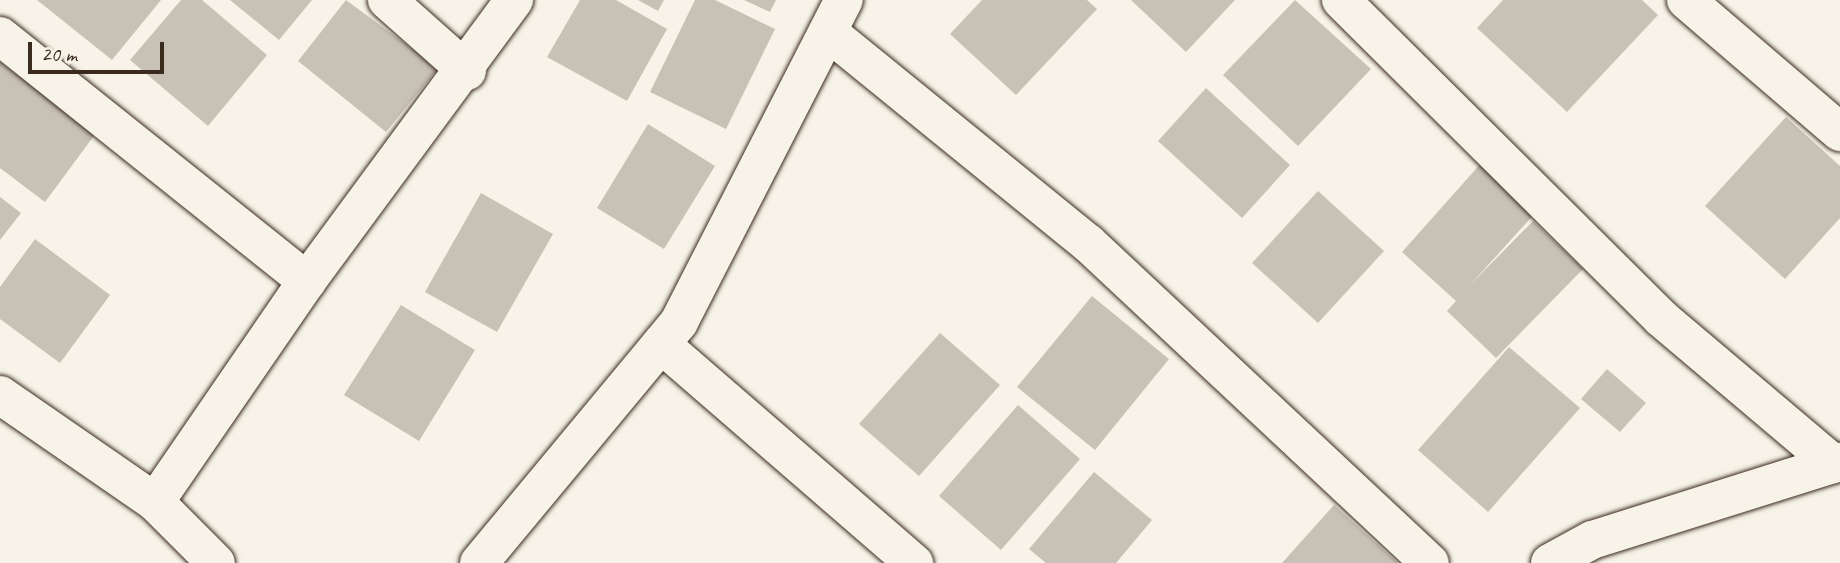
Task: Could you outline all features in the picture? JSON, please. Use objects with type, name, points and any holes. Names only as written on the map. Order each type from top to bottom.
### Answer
[{"type":"street","points":[[387,0],[467,71]]},
{"type":"street","points":[[155,502],[307,281],[467,71],[514,0]]},
{"type":"street","points":[[1341,0],[1661,318],[1837,463]]},
{"type":"street","points":[[1686,0],[1840,132]]},
{"type":"street","points":[[479,563],[679,322],[836,16],[1088,243],[1430,563]]},
{"type":"street","points":[[0,36],[307,281]]},
{"type":"street","points":[[661,344],[914,563]]},
{"type":"street","points":[[0,395],[155,502],[216,563]]},
{"type":"street","points":[[1550,563],[1592,540],[1837,463]]},
{"type":"building","points":[[37,0],[161,0],[112,60]]},
{"type":"building","points":[[181,0],[202,0],[267,55],[208,126],[130,60]]},
{"type":"building","points":[[230,0],[312,0],[279,40]]},
{"type":"building","points":[[346,0],[438,68],[386,132],[298,61]]},
{"type":"building","points":[[580,0],[616,0],[667,29],[627,101],[547,57]]},
{"type":"building","points":[[638,0],[664,0],[658,11]]},
{"type":"building","points":[[695,0],[715,0],[775,29],[726,129],[650,92]]},
{"type":"building","points":[[744,0],[776,0],[770,12]]},
{"type":"building","points":[[982,0],[1087,0],[1097,9],[1016,95],[950,34]]},
{"type":"building","points":[[1131,0],[1235,0],[1186,52]]},
{"type":"building","points":[[1295,0],[1371,69],[1298,146],[1223,75]]},
{"type":"building","points":[[1503,0],[1642,0],[1658,15],[1567,112],[1477,28]]},
{"type":"building","points":[[0,62],[96,133],[45,202],[0,168]]},
{"type":"building","points":[[1206,88],[1290,165],[1242,218],[1158,141]]},
{"type":"building","points":[[1786,117],[1840,166],[1840,218],[1785,279],[1705,206]]},
{"type":"building","points":[[648,124],[715,166],[664,249],[597,208]]},
{"type":"building","points":[[1483,161],[1538,210],[1470,285],[1533,221],[1583,269],[1496,358],[1447,311],[1456,301],[1402,252]]},
{"type":"building","points":[[1318,191],[1384,251],[1318,323],[1252,263]]},
{"type":"building","points":[[481,193],[553,234],[497,332],[425,292]]},
{"type":"building","points":[[0,197],[21,213],[0,240]]},
{"type":"building","points":[[35,239],[110,295],[60,363],[0,319],[0,287]]},
{"type":"building","points":[[1092,296],[1169,359],[1095,450],[1017,387]]},
{"type":"building","points":[[401,305],[475,350],[419,441],[344,395]]},
{"type":"building","points":[[940,333],[1000,385],[919,476],[859,424]]},
{"type":"building","points":[[1509,347],[1580,408],[1488,512],[1418,450]]},
{"type":"building","points":[[1607,369],[1646,403],[1620,432],[1581,399]]},
{"type":"building","points":[[1018,405],[1080,459],[1001,550],[939,496]]},
{"type":"building","points":[[1094,472],[1152,520],[1116,563],[1046,563],[1029,549]]},
{"type":"building","points":[[1334,505],[1398,563],[1282,563]]}]
